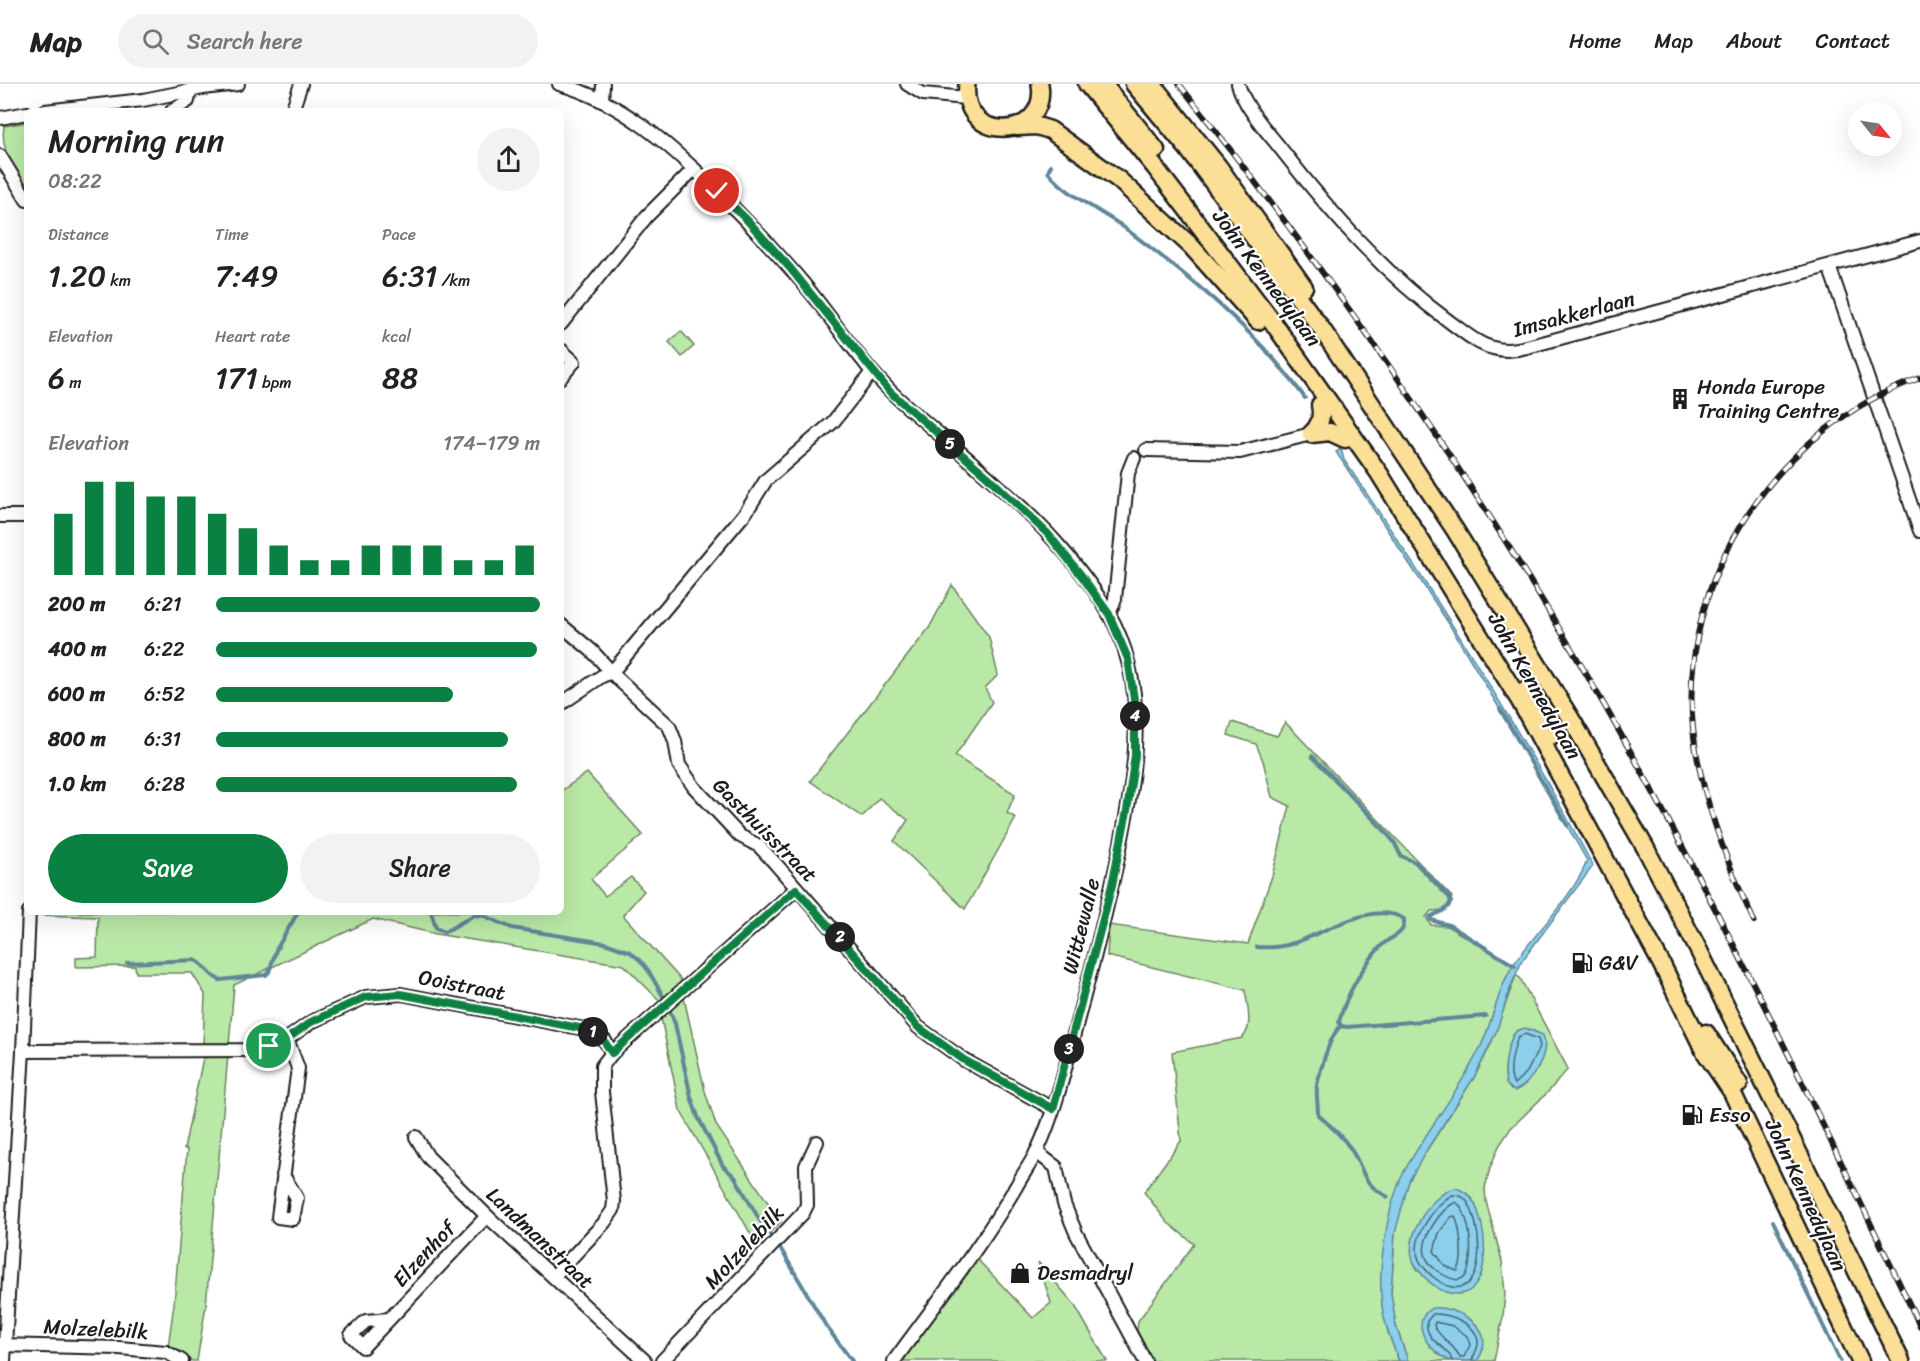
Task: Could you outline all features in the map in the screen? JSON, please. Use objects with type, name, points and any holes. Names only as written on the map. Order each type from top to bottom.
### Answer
[{"type":"highway","name":"John Kennedylaan","points":[[1087,84],[1154,166],[1318,384],[1389,487],[1474,625],[1536,731],[1662,963],[1705,1052],[1732,1092],[1860,1361]]},
{"type":"highway","name":"John Kennedylaan","points":[[1103,84],[1260,287],[1378,454],[1539,711],[1708,1036],[1735,1075],[1871,1361]]},
{"type":"highway","name":"John Kennedylaan","points":[[1134,84],[1188,149],[1321,327],[1455,530],[1574,724],[1645,847],[1754,1059],[1901,1361]]},
{"type":"highway","points":[[1152,84],[1218,166],[1318,306],[1432,486],[1455,530]]},
{"type":"highway","points":[[1017,127],[1037,126],[1050,130],[1119,180],[1191,246],[1249,309],[1369,470],[1389,487]]},
{"type":"highway","points":[[1311,434],[1317,429],[1321,420],[1320,405]]},
{"type":"highway","points":[[1311,434],[1330,432],[1345,439]]},
{"type":"highway","points":[[1747,1150],[1787,1226],[1822,1282]]},
{"type":"main road","points":[[966,91],[969,108],[975,117],[984,124],[1005,129],[1017,127],[1036,111],[1040,99],[1040,84]]},
{"type":"street","points":[[71,108],[142,100],[190,90],[238,84]]},
{"type":"street","points":[[293,108],[301,84]]},
{"type":"street","name":"Wittewalle","points":[[559,84],[602,101],[646,127],[694,169],[768,243],[890,392],[988,477],[1048,534],[1109,614],[1128,659],[1135,706],[1135,755],[1127,811],[1112,885],[1053,1109],[1036,1152],[1005,1206],[973,1254],[894,1361]]},
{"type":"street","points":[[602,101],[603,84]]},
{"type":"street","points":[[908,84],[922,94],[966,91]]},
{"type":"street","name":"Imsakkerlaan","points":[[1238,84],[1241,95],[1261,123],[1324,203],[1358,240],[1393,276],[1440,315],[1478,343],[1492,348],[1509,351],[1920,242]]},
{"type":"street","points":[[177,108],[188,101],[190,90]]},
{"type":"street","points":[[0,118],[24,114]]},
{"type":"street","points":[[0,156],[24,195]]},
{"type":"street","points":[[564,320],[647,216],[694,169]]},
{"type":"street","points":[[1829,266],[1920,531]]},
{"type":"street","points":[[564,353],[574,362],[564,374]]},
{"type":"street","points":[[564,702],[602,676],[612,672],[746,512],[766,480],[833,422],[872,372]]},
{"type":"street","points":[[1146,450],[1240,452],[1311,434]]},
{"type":"street","points":[[1109,614],[1115,599],[1128,473],[1134,458]]},
{"type":"street","points":[[0,516],[24,516]]},
{"type":"street","name":"Gasthuisstraat","points":[[564,628],[592,651],[669,726],[675,741],[679,765],[694,787],[740,836],[759,846],[918,1027],[964,1060],[1053,1109]]},
{"type":"street","points":[[554,1276],[604,1223],[613,1210],[613,1182],[602,1092],[602,1066],[612,1053],[796,889]]},
{"type":"street","points":[[4,1361],[2,1345],[23,1051],[29,915]]},
{"type":"street","name":"Ooistraat","points":[[23,1051],[253,1050],[287,1039],[311,1022],[366,997],[400,994],[590,1030],[604,1041],[612,1053]]},
{"type":"street","points":[[283,1175],[298,1068],[287,1039]]},
{"type":"street","name":"Landmanstraat","points":[[416,1137],[428,1157],[487,1216],[645,1361]]},
{"type":"street","name":"Molzelebilk","points":[[662,1361],[803,1213],[807,1204],[806,1166],[817,1142]]},
{"type":"street","points":[[1036,1152],[1056,1167],[1064,1204],[1076,1233],[1145,1361]]},
{"type":"street","name":"Elzenhof","points":[[389,1319],[487,1216]]},
{"type":"street","name":"Molzelebilk","points":[[2,1345],[66,1346],[166,1353],[183,1361]]},
{"type":"green space","points":[[24,123],[24,186],[9,160],[4,143],[4,126]]},
{"type":"green space","points":[[681,331],[694,346],[682,357],[669,342]]},
{"type":"green space","points":[[952,585],[989,637],[998,675],[985,688],[992,702],[955,756],[1015,794],[1007,813],[1016,818],[965,909],[894,841],[908,820],[879,798],[862,817],[810,781],[929,628]]},
{"type":"green space","points":[[1232,722],[1277,736],[1285,722],[1452,897],[1445,910],[1431,911],[1426,917],[1431,925],[1447,926],[1513,965],[1503,985],[1484,1041],[1457,1091],[1405,1170],[1394,1201],[1382,1305],[1388,1332],[1399,1361],[1153,1361],[1137,1331],[1138,1321],[1194,1244],[1167,1222],[1144,1192],[1181,1141],[1172,1052],[1242,1038],[1248,1028],[1249,1016],[1245,990],[1107,956],[1109,925],[1248,944],[1272,876],[1290,806],[1272,797],[1256,744],[1228,735]]},
{"type":"green space","points":[[587,773],[643,835],[591,879],[605,896],[631,877],[644,891],[623,915],[682,981],[660,1001],[624,965],[436,934],[373,919],[234,985],[229,1045],[203,1045],[205,994],[192,973],[136,973],[135,966],[76,967],[76,958],[97,957],[98,917],[38,915],[564,915],[564,789]]},
{"type":"green space","points":[[1516,975],[1520,978],[1568,1069],[1511,1128],[1499,1146],[1490,1168],[1485,1188],[1486,1201],[1502,1261],[1505,1293],[1503,1317],[1494,1361],[1408,1361],[1396,1326],[1391,1293],[1395,1233],[1402,1200],[1419,1162],[1475,1076],[1491,1044]],"holes":[[[1530,1029],[1543,1036],[1540,1062],[1527,1081],[1511,1090],[1507,1085],[1505,1071],[1511,1041],[1513,1035]],[[1446,1192],[1472,1198],[1481,1223],[1483,1243],[1418,1270],[1413,1260],[1413,1238],[1430,1207]]]},
{"type":"green space","points":[[684,998],[705,1091],[716,1125],[781,1222],[757,1245],[680,1110],[661,1018]]},
{"type":"green space","points":[[228,1055],[206,1305],[197,1361],[192,1361],[168,1347],[174,1304],[187,1149],[184,1149],[203,1058]]},
{"type":"green space","points":[[978,1260],[1033,1318],[1051,1303],[1038,1262],[1074,1304],[1107,1361],[900,1361]]},
{"type":"water","points":[[1341,449],[1344,460],[1410,559],[1505,711],[1593,866],[1522,961],[1511,986],[1497,1030],[1475,1076],[1409,1181],[1395,1233],[1391,1293],[1396,1326],[1408,1361],[1399,1361],[1382,1305],[1381,1272],[1385,1235],[1394,1198],[1406,1168],[1478,1052],[1508,974],[1573,887],[1587,861],[1449,624],[1336,452]]},
{"type":"water","points":[[1525,1028],[1543,1035],[1544,1050],[1533,1076],[1514,1091],[1506,1084],[1506,1056],[1516,1031]]},
{"type":"water","points":[[1456,1188],[1468,1194],[1477,1209],[1484,1242],[1481,1275],[1474,1287],[1462,1293],[1446,1292],[1433,1285],[1415,1265],[1412,1255],[1415,1231],[1428,1208],[1446,1192]]},
{"type":"water","points":[[1432,1308],[1459,1313],[1475,1323],[1483,1339],[1483,1348],[1478,1359],[1449,1360],[1435,1351],[1421,1329],[1421,1321]]},
{"type":"waterway","points":[[1051,165],[1048,172],[1064,188],[1122,226],[1220,305],[1265,349],[1305,398]]},
{"type":"waterway","points":[[1500,709],[1567,825]]},
{"type":"waterway","points":[[1312,756],[1384,830],[1394,842],[1401,856],[1415,862],[1449,897],[1451,902],[1449,906],[1430,917],[1431,920],[1449,925],[1515,966]]},
{"type":"waterway","points":[[1257,947],[1289,944],[1364,916],[1378,913],[1392,914],[1404,919],[1404,925],[1400,933],[1381,946],[1362,972],[1342,1012],[1339,1022],[1341,1026],[1486,1016]]},
{"type":"waterway","points":[[127,963],[195,960],[220,980],[266,975],[276,950],[296,915]]},
{"type":"waterway","points":[[432,915],[436,928],[445,932],[474,915]]},
{"type":"waterway","points":[[474,915],[484,916],[512,928],[605,943],[630,952],[640,960],[667,1003],[675,1024],[691,1097],[698,1117],[723,1166],[735,1177],[826,1326],[852,1361]]},
{"type":"waterway","points":[[1341,1026],[1329,1044],[1318,1079],[1318,1115],[1347,1144],[1372,1186],[1388,1197]]},
{"type":"waterway","points":[[1773,1221],[1840,1361]]},
{"type":"railway","points":[[1179,84],[1301,243],[1417,406],[1473,490],[1578,660],[1667,818],[1742,962],[1920,1326]]},
{"type":"railway","points":[[1754,921],[1734,876],[1716,826],[1696,752],[1693,728],[1693,671],[1702,616],[1721,564],[1747,515],[1781,471],[1822,432],[1869,401],[1920,378]]},
{"type":"place","name":"Honda Europe Training Centre","points":[[1680,399]]},
{"type":"place","name":"G&V","points":[[1582,963]]},
{"type":"place","name":"Esso","points":[[1692,1115]]},
{"type":"place","name":"Desmadryl","points":[[1020,1273]]},
{"type":"route","points":[[269,1046],[287,1039],[311,1022],[366,997],[400,994],[590,1030],[604,1041],[612,1053],[796,889],[918,1027],[964,1060],[1053,1109],[1112,885],[1127,811],[1135,755],[1135,706],[1128,659],[1109,614],[1063,551],[988,477],[890,392],[790,268],[747,220],[717,191]]}]
